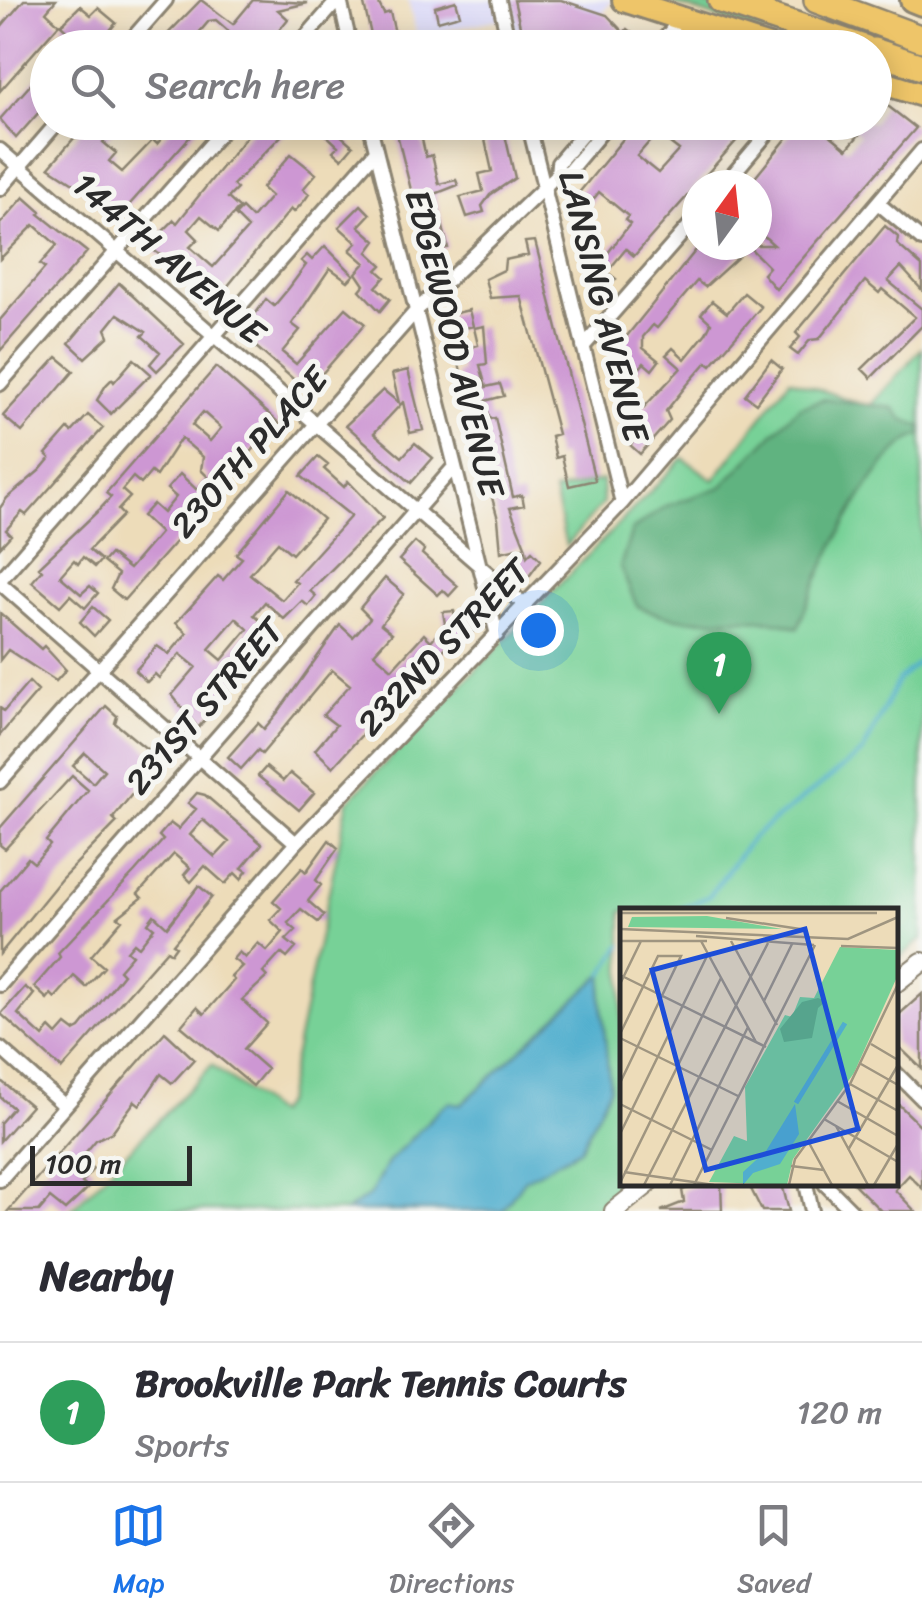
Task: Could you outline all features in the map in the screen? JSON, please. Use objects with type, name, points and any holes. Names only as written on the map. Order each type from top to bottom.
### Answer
[{"type":"highway","points":[[624,0],[717,30]]},
{"type":"highway","points":[[721,0],[810,30]]},
{"type":"highway","points":[[816,0],[922,39]]},
{"type":"highway","points":[[912,0],[922,4]]},
{"type":"highway","points":[[892,57],[922,67]]},
{"type":"highway","points":[[892,86],[922,95]]},
{"type":"street","points":[[140,30],[166,0]]},
{"type":"street","points":[[312,30],[339,0]]},
{"type":"street","points":[[339,0],[346,30]]},
{"type":"street","points":[[499,0],[506,30]]},
{"type":"street","points":[[678,30],[689,21]]},
{"type":"street","points":[[684,30],[689,21]]},
{"type":"street","points":[[0,189],[43,140]]},
{"type":"street","points":[[0,384],[214,140]]},
{"type":"street","name":"EDGEWOOD AVENUE","points":[[374,140],[497,636]]},
{"type":"street","name":"LANSING AVENUE","points":[[532,140],[622,503]]},
{"type":"street","name":"230TH PLACE","points":[[557,176],[558,163],[578,140]]},
{"type":"street","name":"230TH PLACE","points":[[0,782],[416,311],[557,176],[569,171],[595,140]]},
{"type":"street","points":[[737,170],[762,140]]},
{"type":"street","name":"144TH AVENUE","points":[[0,150],[526,606]]},
{"type":"street","name":"232ND STREET","points":[[0,1180],[296,843],[622,503],[922,150]]},
{"type":"street","points":[[296,843],[0,582],[376,151]]},
{"type":"street","points":[[879,204],[922,240]]},
{"type":"street","points":[[582,348],[682,233]]},
{"type":"street","name":"231ST STREET","points":[[0,985],[454,467]]},
{"type":"street","points":[[897,982],[922,962]]},
{"type":"street","points":[[0,1048],[66,1106]]},
{"type":"street","points":[[897,1074],[922,1099]]},
{"type":"street","points":[[619,1209],[646,1186]]},
{"type":"street","points":[[806,1186],[812,1211]]},
{"type":"street","points":[[826,1186],[852,1211]]},
{"type":"shaded area","points":[[408,0],[613,0],[589,30],[508,30],[505,18],[446,30],[416,30]]},
{"type":"green space","points":[[661,0],[692,0],[783,30],[757,30]]},
{"type":"green space","points":[[922,348],[922,939],[897,960],[897,908],[620,908],[620,1186],[623,1186],[592,1211],[70,1211],[212,1065],[276,1114],[285,1101],[348,801],[683,458],[714,480],[790,379],[869,407]]},
{"type":"green space","points":[[824,399],[894,408],[903,419],[922,427],[922,435],[904,444],[885,463],[848,518],[798,628],[756,619],[681,619],[637,606],[620,567],[632,530],[666,506],[721,487],[799,407]]},
{"type":"green space","points":[[602,480],[603,503],[566,546],[554,492]]},
{"type":"water","points":[[604,973],[601,996],[610,1088],[580,1149],[524,1180],[502,1211],[346,1211],[370,1195],[387,1163],[443,1106],[451,1102],[461,1105]]},
{"type":"building","points":[[24,0],[56,0],[46,12],[59,24],[54,30],[30,30],[30,57],[0,91],[0,28]]},
{"type":"building","points":[[201,0],[233,24],[253,0],[308,3],[278,10],[288,19],[279,30],[227,30],[216,20],[209,21],[201,30],[172,30]]},
{"type":"building","points":[[363,0],[377,0],[384,14],[390,12],[394,30],[370,30]]},
{"type":"building","points":[[514,0],[561,0],[607,15],[621,30],[521,30]]},
{"type":"building","points":[[456,1],[460,15],[438,21],[435,7]]},
{"type":"building","points":[[80,6],[91,15],[98,8],[116,23],[110,30],[66,30],[61,25]]},
{"type":"building","points":[[30,85],[30,122],[16,138],[0,119]]},
{"type":"building","points":[[892,109],[916,128],[776,289],[763,274],[769,267],[762,260],[772,260],[774,245],[772,170],[761,170],[785,140],[836,140],[847,149],[855,140],[892,140]]},
{"type":"building","points":[[72,140],[105,140],[116,153],[109,161],[122,172],[153,140],[157,144],[160,140],[187,140],[113,223],[84,190],[49,167]]},
{"type":"building","points":[[244,140],[277,140],[233,185],[237,189],[228,198],[239,208],[219,231],[201,216],[189,230],[198,239],[190,247],[213,267],[248,228],[235,215],[242,208],[252,218],[271,196],[262,188],[291,154],[316,174],[303,189],[309,194],[305,200],[294,212],[291,209],[213,304],[203,295],[208,290],[148,246],[174,220],[177,223]]},
{"type":"building","points":[[332,140],[346,140],[353,146],[342,159],[333,151],[338,146]]},
{"type":"building","points":[[398,140],[422,140],[426,157],[432,155],[439,184],[456,180],[458,185],[435,194],[448,248],[426,250]]},
{"type":"building","points":[[485,140],[506,140],[515,178],[490,195],[482,206],[484,212],[467,217],[460,197],[483,191],[479,174],[492,171]]},
{"type":"building","points":[[622,140],[651,140],[637,156],[658,173],[679,150],[666,140],[737,140],[710,170],[682,170],[682,202],[634,256],[626,249],[607,272],[616,279],[599,300],[592,294],[602,282],[586,268],[587,260],[595,251],[604,258],[630,224],[625,220],[628,216],[599,192],[589,205],[577,195]]},
{"type":"building","points":[[24,197],[87,252],[0,351],[0,320],[45,268],[40,264],[57,245],[34,225],[0,259],[0,224]]},
{"type":"building","points":[[361,205],[370,214],[359,226],[376,241],[368,252],[382,265],[377,270],[385,277],[376,287],[390,299],[380,311],[360,290],[364,285],[356,273],[365,263],[350,250],[357,243],[339,227]]},
{"type":"building","points":[[885,226],[898,237],[897,244],[922,266],[922,290],[901,267],[888,281],[922,309],[922,326],[871,378],[862,369],[915,317],[882,289],[879,293],[865,281],[819,339],[810,340],[798,355],[790,349],[800,337],[796,333]]},
{"type":"building","points":[[535,241],[595,480],[569,486],[562,456],[556,458],[551,436],[558,434],[521,296],[490,298],[485,279],[504,270],[505,260],[528,255],[525,242]]},
{"type":"building","points":[[325,246],[354,275],[348,281],[330,268],[292,324],[300,330],[282,352],[296,364],[346,308],[365,324],[307,391],[241,334],[266,299],[274,306],[289,288],[306,265],[301,261],[307,255],[312,260]]},
{"type":"building","points":[[688,260],[735,260],[705,287],[697,281],[657,328],[653,325],[643,337],[643,348],[659,361],[652,370],[644,363],[633,376],[610,357]]},
{"type":"building","points":[[119,283],[184,344],[157,371],[150,364],[160,352],[142,336],[146,332],[118,314],[106,329],[109,336],[85,358],[69,343]]},
{"type":"building","points":[[744,293],[761,307],[711,365],[707,362],[686,386],[666,411],[670,420],[640,454],[630,445],[646,428],[623,409],[625,405],[631,397],[644,407],[681,368],[666,355],[673,348],[685,359],[711,323],[701,314],[712,301],[727,313]]},
{"type":"building","points":[[469,310],[473,326],[452,331],[448,315]]},
{"type":"building","points":[[484,326],[487,364],[480,365],[486,387],[500,384],[504,396],[485,401],[490,419],[495,418],[513,497],[522,495],[524,505],[510,508],[525,546],[501,552],[498,519],[471,423],[476,422],[467,386],[460,388],[456,374],[461,372],[456,350],[478,345],[474,328]]},
{"type":"building","points":[[57,357],[74,371],[22,432],[3,416]]},
{"type":"building","points":[[134,359],[151,374],[111,414],[97,400],[106,385],[112,379],[114,382]]},
{"type":"building","points":[[771,360],[782,369],[756,403],[745,395]]},
{"type":"building","points":[[216,367],[279,423],[213,491],[216,493],[208,503],[201,497],[176,525],[183,533],[124,600],[111,589],[118,574],[103,562],[110,554],[129,569],[160,533],[142,516],[153,504],[163,513],[176,497],[167,489],[180,474],[197,490],[208,477],[201,470],[203,457],[181,438],[156,476],[151,472],[141,484],[133,477],[122,490],[130,497],[118,510],[123,515],[89,550],[101,560],[95,567],[83,557],[78,564],[74,560],[60,576],[81,594],[90,586],[98,593],[85,608],[70,595],[60,606],[32,582],[42,570],[39,567],[111,497],[106,493]],"holes":[[[203,412],[221,428],[210,441],[192,425]]]},
{"type":"building","points":[[408,370],[423,430],[410,433],[403,402],[374,433],[402,457],[415,443],[433,458],[411,483],[346,425],[383,390],[399,403],[392,374]]},
{"type":"building","points":[[88,415],[103,428],[26,515],[22,512],[6,530],[11,535],[0,547],[0,508],[40,470],[50,458],[46,454],[68,429],[72,432]]},
{"type":"building","points":[[318,457],[328,465],[324,469],[344,487],[348,481],[383,518],[310,591],[316,596],[308,606],[302,601],[284,619],[265,602],[254,615],[275,634],[198,728],[172,695],[196,667],[180,654],[159,678],[155,674],[147,682],[135,671],[157,646],[169,654],[187,633],[176,623],[218,576],[223,580],[242,558],[236,554],[289,490],[323,519],[292,554],[278,542],[250,574],[282,600],[297,583],[293,580],[351,516],[301,476]],"holes":[[[236,618],[248,629],[222,660],[209,649]]]},
{"type":"building","points":[[415,542],[424,550],[422,554],[458,586],[449,596],[443,590],[438,595],[399,560]]},
{"type":"building","points":[[526,549],[527,556],[532,551],[541,560],[524,583],[508,566]]},
{"type":"building","points":[[385,578],[404,594],[381,624],[392,633],[374,653],[392,669],[424,634],[431,641],[445,624],[443,612],[454,611],[456,623],[471,618],[475,631],[453,637],[434,663],[430,659],[333,767],[315,750],[336,725],[323,715],[350,685],[332,670],[262,754],[258,750],[241,769],[228,757],[258,723],[264,729],[340,625],[353,637],[370,618],[360,608]]},
{"type":"building","points":[[93,607],[108,620],[94,636],[80,622]]},
{"type":"building","points":[[0,613],[41,649],[44,646],[66,670],[56,681],[8,650],[0,660]]},
{"type":"building","points":[[29,682],[38,691],[0,735],[0,708],[4,711]]},
{"type":"building","points":[[106,706],[117,716],[115,723],[164,763],[137,788],[113,818],[117,822],[62,878],[0,954],[0,891],[28,858],[34,863],[50,845],[46,841],[88,790],[72,776],[5,849],[0,845],[0,828]],"holes":[[[85,753],[104,770],[93,783],[73,766]]]},
{"type":"building","points":[[266,767],[283,781],[290,773],[314,793],[299,810],[258,776]]},
{"type":"building","points":[[197,793],[205,795],[262,844],[242,868],[247,871],[241,879],[235,873],[225,884],[205,866],[191,882],[184,875],[190,868],[174,854],[138,894],[142,898],[118,917],[122,920],[91,956],[104,967],[86,987],[74,976],[55,998],[51,994],[47,999],[34,987],[60,957],[58,953],[163,840],[159,836],[170,823],[178,829],[196,809],[188,803]],"holes":[[[203,820],[229,842],[215,857],[190,835]]]},
{"type":"building","points":[[329,840],[338,848],[316,880],[321,885],[308,901],[324,915],[318,922],[301,909],[288,923],[296,930],[286,940],[296,948],[287,958],[281,953],[263,973],[267,977],[242,1000],[267,1023],[244,1049],[267,1069],[253,1086],[181,1026],[197,1007],[204,1014],[234,980],[231,977],[242,966],[233,959],[239,952],[245,958],[258,943],[267,951],[283,932],[270,920],[281,908],[273,901],[302,868],[306,872]]},
{"type":"building","points":[[199,886],[212,897],[173,944],[176,946],[171,953],[167,950],[62,1069],[1,1014],[25,987],[34,994],[18,1014],[43,1037],[50,1028],[57,1035],[66,1025],[74,1031],[80,1028],[123,974],[119,970],[132,955],[127,951],[134,943],[139,947],[154,928],[148,923],[154,915],[167,927]]},
{"type":"building","points":[[922,994],[922,1069],[897,1045],[897,1016]]},
{"type":"building","points":[[165,1032],[194,1059],[172,1083],[161,1074],[140,1105],[135,1101],[112,1132],[96,1140],[81,1158],[93,1169],[82,1183],[88,1188],[65,1210],[50,1198],[39,1211],[8,1211]]},
{"type":"building","points":[[0,1080],[31,1106],[0,1141],[0,1123],[13,1108],[0,1097]]},
{"type":"building","points":[[897,1103],[922,1127],[922,1188],[909,1175],[895,1190],[915,1211],[881,1211],[856,1186],[897,1186]]},
{"type":"building","points":[[721,1186],[722,1211],[661,1211],[684,1202],[682,1190]]},
{"type":"building","points":[[783,1186],[789,1211],[762,1211],[751,1189]]},
{"type":"waterway","points":[[683,908],[709,896],[752,838],[863,752],[898,680],[922,660]]},
{"type":"waterway","points":[[603,974],[620,948]]},
{"type":"place","name":"Brookville Park Tennis Courts","points":[[719,714]]}]
